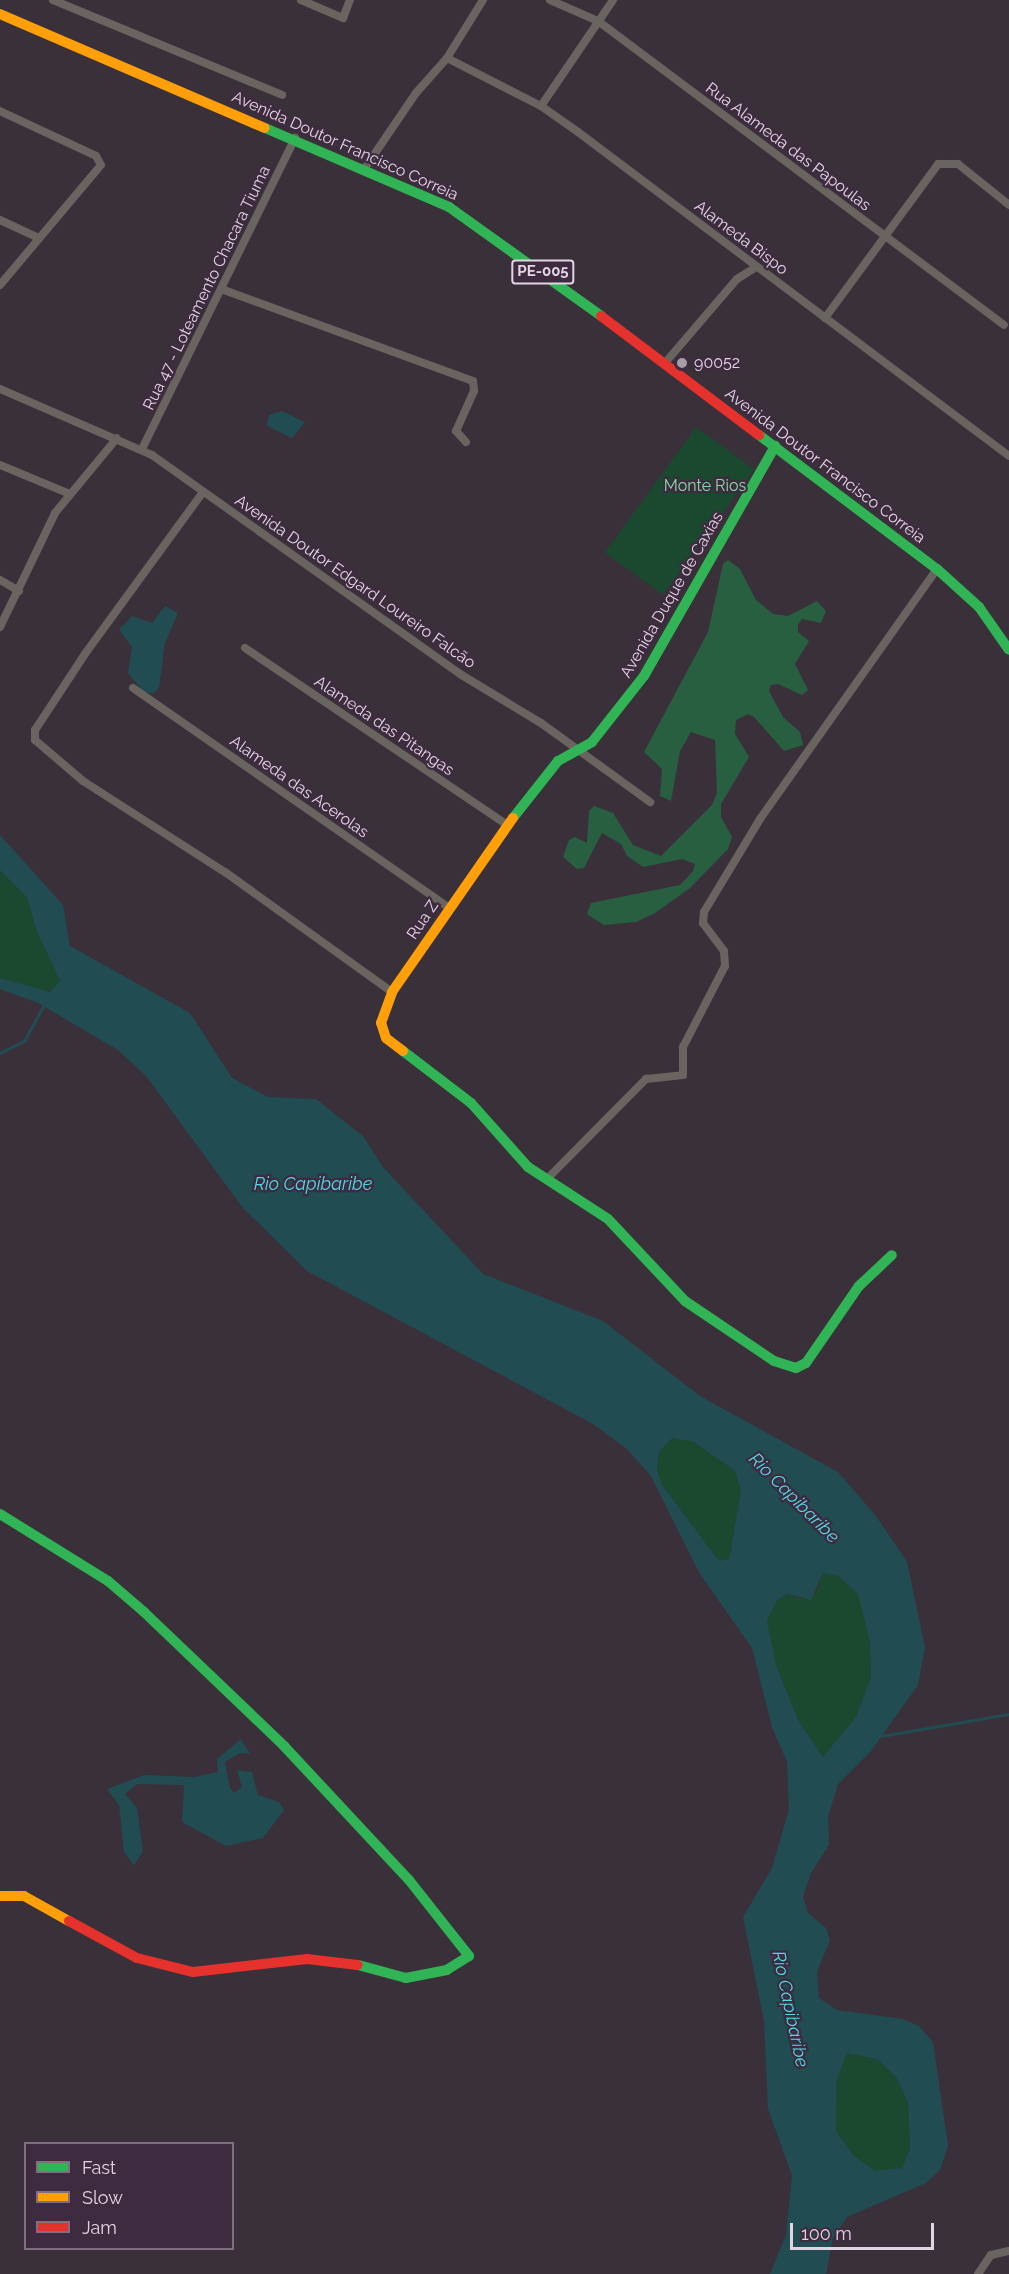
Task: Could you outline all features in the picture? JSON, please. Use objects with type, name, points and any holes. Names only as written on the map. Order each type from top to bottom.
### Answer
[{"type":"street","points":[[53,0],[282,95]]},
{"type":"street","points":[[301,0],[343,18],[351,0]]},
{"type":"street","points":[[365,168],[416,93],[447,58],[483,0]]},
{"type":"street","name":"Rua Alameda das Papoulas","points":[[550,0],[598,21],[1004,325]]},
{"type":"street","points":[[540,106],[614,0]]},
{"type":"street","name":"Avenida Doutor Francisco Correia","points":[[0,14],[365,168],[476,225],[665,363],[937,569],[979,607],[1009,650]]},
{"type":"street","name":"Alameda Bispo","points":[[447,58],[540,106],[1009,456]]},
{"type":"street","points":[[0,111],[96,156],[101,162],[99,169],[0,285]]},
{"type":"street","name":"Rua 47 - Loteamento Chacara Tiuma","points":[[142,449],[224,290],[295,138]]},
{"type":"street","points":[[825,318],[943,162],[958,164],[1009,205]]},
{"type":"street","points":[[0,220],[39,238]]},
{"type":"street","points":[[665,363],[737,279],[756,267]]},
{"type":"street","points":[[224,290],[473,381],[474,391],[456,431],[466,442]]},
{"type":"street","name":"Avenida Doutor Edgard Loureiro Falcão","points":[[0,389],[142,449],[358,597],[460,674],[580,752],[650,802]]},
{"type":"street","points":[[0,627],[55,513],[117,438]]},
{"type":"street","name":"Avenida Duque de Caxias","points":[[509,826],[550,770],[580,752],[644,676],[775,446]]},
{"type":"street","points":[[0,465],[70,494]]},
{"type":"street","points":[[203,492],[137,579],[35,730],[35,740],[47,754],[225,872],[392,992]]},
{"type":"street","points":[[892,1255],[859,1286],[806,1363],[788,1366],[685,1301],[608,1219],[547,1179],[646,1079],[683,1076],[683,1047],[725,966],[724,951],[703,923],[704,912],[760,819],[937,569]]},
{"type":"street","points":[[0,580],[19,591]]},
{"type":"street","name":"Alameda das Pitangas","points":[[244,648],[509,826]]},
{"type":"street","name":"Alameda das Acerolas","points":[[133,688],[449,908]]},
{"type":"street","name":"Rua Z","points":[[509,826],[449,908],[392,992],[382,1011],[386,1038],[471,1103],[502,1142],[547,1179]]},
{"type":"street","points":[[0,1514],[108,1581],[144,1612],[284,1746],[409,1880],[469,1956],[447,1970],[406,1978],[346,1962],[307,1959],[193,1972],[137,1958],[24,1896],[0,1896]]},
{"type":"street","points":[[978,2274],[991,2255],[1008,2252]]},
{"type":"green space","name":"Monte Rios","points":[[696,427],[754,469],[663,595],[605,552]]},
{"type":"green space","points":[[728,560],[740,569],[756,600],[773,614],[788,616],[817,601],[826,611],[821,623],[802,619],[798,625],[798,632],[809,641],[795,664],[808,690],[802,695],[778,684],[771,685],[769,691],[783,717],[800,732],[803,745],[784,751],[754,717],[748,714],[736,720],[735,734],[749,757],[721,804],[721,817],[732,837],[728,849],[690,888],[655,913],[636,922],[604,925],[587,914],[591,903],[680,885],[693,871],[695,864],[682,859],[643,867],[627,856],[621,844],[602,833],[584,868],[577,869],[563,857],[569,840],[575,837],[587,843],[589,811],[594,806],[613,813],[633,845],[661,856],[712,805],[717,793],[715,740],[691,732],[680,751],[671,801],[660,796],[662,769],[644,752],[708,632],[723,564]]},
{"type":"green space","points":[[0,870],[27,897],[36,929],[60,981],[57,990],[36,991],[0,978]]},
{"type":"green space","points":[[672,1438],[694,1442],[735,1471],[741,1491],[729,1559],[719,1561],[662,1485],[657,1469],[659,1452]]},
{"type":"green space","points":[[823,1573],[837,1576],[858,1593],[870,1642],[871,1678],[856,1717],[823,1757],[799,1722],[776,1665],[767,1621],[777,1600],[788,1594],[801,1599],[816,1593]]},
{"type":"green space","points":[[847,2053],[877,2059],[896,2077],[908,2102],[910,2148],[902,2168],[875,2172],[853,2155],[836,2131],[837,2079]]},
{"type":"water","points":[[282,411],[305,422],[292,438],[267,426],[269,415]]},
{"type":"water","points":[[165,606],[178,613],[165,643],[159,688],[153,694],[143,691],[128,673],[132,647],[119,630],[132,616],[152,623]]},
{"type":"water","name":"Rio Capibaribe","points":[[0,835],[63,905],[70,946],[190,1013],[232,1078],[268,1097],[316,1099],[364,1137],[382,1166],[483,1274],[603,1321],[700,1396],[838,1472],[876,1516],[907,1562],[925,1647],[918,1685],[871,1751],[838,1784],[828,1817],[829,1845],[811,1873],[803,1897],[808,1913],[826,1928],[830,1940],[817,1972],[819,1998],[837,2010],[903,2019],[919,2026],[933,2042],[948,2146],[940,2170],[926,2183],[847,2217],[833,2238],[826,2274],[770,2274],[786,2235],[792,2175],[768,2109],[764,2021],[743,1917],[772,1868],[789,1809],[787,1762],[772,1727],[752,1648],[700,1574],[651,1476],[627,1449],[593,1424],[307,1271],[243,1208],[146,1076],[118,1050],[38,1003],[0,989],[0,978],[50,992],[60,981],[36,929],[27,897],[0,870]],"holes":[[[672,1438],[694,1442],[735,1471],[741,1491],[729,1559],[719,1561],[662,1485],[657,1469],[659,1452]],[[823,1573],[838,1576],[858,1594],[870,1642],[871,1677],[856,1717],[823,1757],[799,1722],[776,1665],[767,1621],[777,1600],[788,1594],[811,1600]],[[847,2053],[877,2059],[896,2077],[908,2102],[910,2148],[902,2168],[875,2171],[853,2155],[836,2131],[837,2079]]]},
{"type":"water","points":[[241,1739],[250,1754],[240,1753],[225,1762],[230,1788],[234,1793],[242,1787],[237,1770],[252,1772],[258,1795],[279,1802],[284,1810],[263,1838],[226,1846],[182,1822],[184,1785],[137,1784],[125,1794],[137,1808],[143,1851],[134,1865],[124,1852],[119,1805],[107,1789],[144,1775],[195,1777],[218,1772],[217,1759]]},
{"type":"waterway","points":[[0,1053],[24,1041],[45,1003]]},
{"type":"waterway","points":[[881,1736],[1009,1714]]},
{"type":"traffic: fast","points":[[265,128],[449,207],[601,316]]},
{"type":"traffic: fast","points":[[759,435],[937,569],[979,607],[1009,650]]},
{"type":"traffic: fast","points":[[513,818],[558,761],[592,742],[644,676],[775,446]]},
{"type":"traffic: fast","points":[[403,1051],[471,1103],[528,1167],[608,1219],[685,1301],[774,1361],[796,1368],[806,1363],[859,1286],[892,1255]]},
{"type":"traffic: fast","points":[[0,1514],[108,1581],[144,1612],[284,1746],[409,1880],[469,1956],[447,1970],[406,1978],[358,1965]]},
{"type":"traffic: slow","points":[[0,14],[265,128]]},
{"type":"traffic: slow","points":[[403,1051],[386,1038],[381,1023],[392,992],[513,818]]},
{"type":"traffic: slow","points":[[0,1896],[24,1896],[69,1921]]},
{"type":"traffic: jam","points":[[601,316],[759,435]]},
{"type":"traffic: jam","points":[[69,1921],[137,1958],[193,1972],[307,1959],[358,1965]]},
{"type":"place","name":"90052","points":[[682,363]]}]
